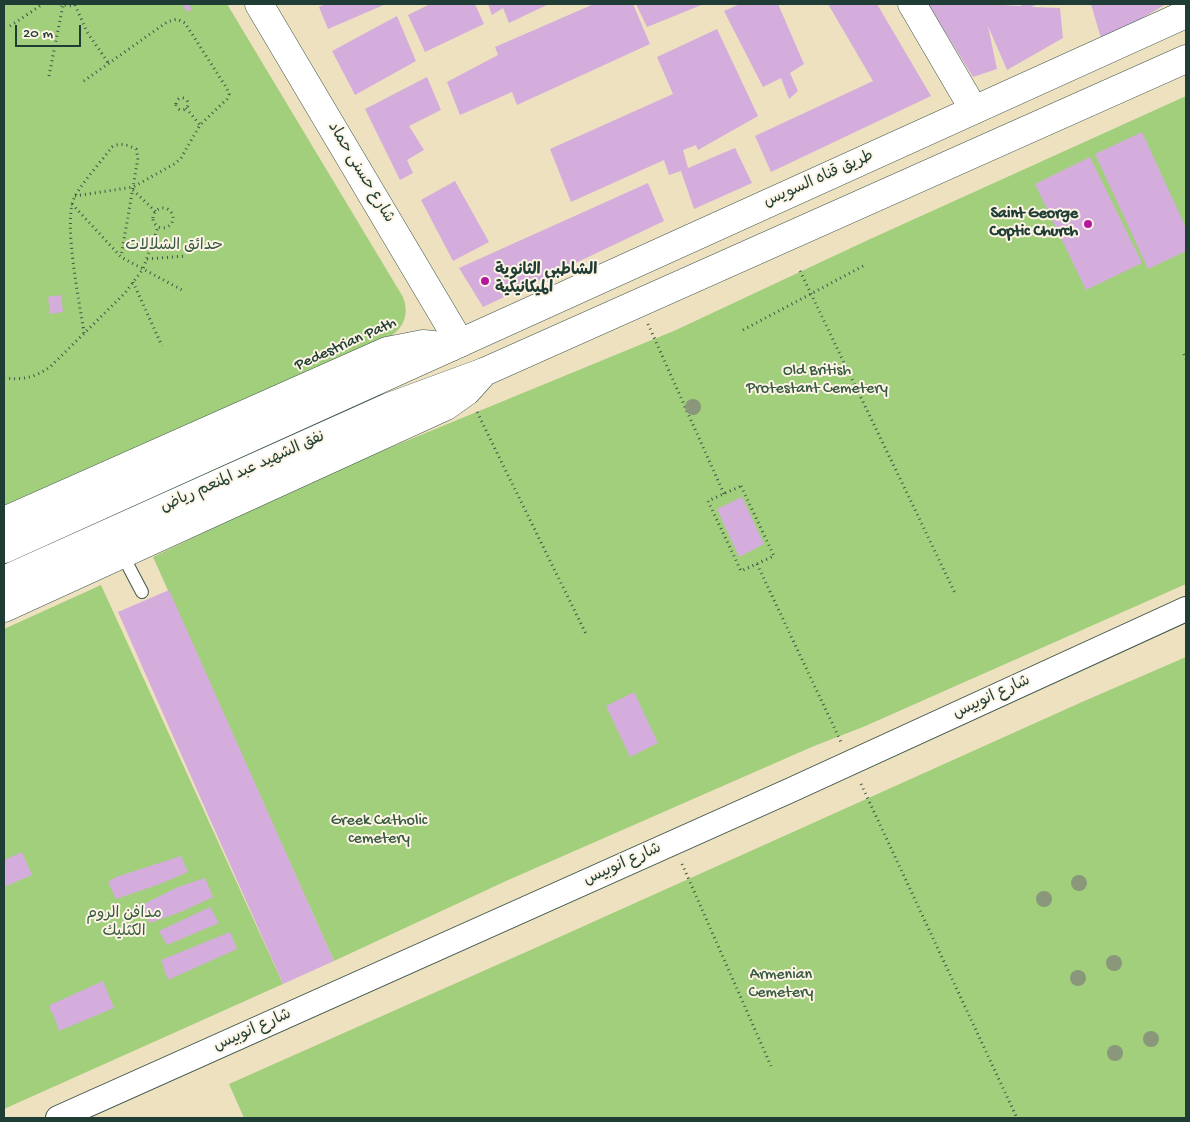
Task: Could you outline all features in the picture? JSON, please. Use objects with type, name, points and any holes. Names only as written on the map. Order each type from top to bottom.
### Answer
[{"type":"main road","name":"شارع حسنى حماد","points":[[259,4],[456,345]]},
{"type":"main road","points":[[912,4],[974,110]]},
{"type":"main road","name":"طريق قناه السويس","points":[[456,345],[1186,14]]},
{"type":"main road","points":[[4,608],[446,406],[476,381],[638,303],[1186,59]]},
{"type":"main road","points":[[4,520],[387,351],[423,344],[456,345]]},
{"type":"main road","name":"نفق الشهيد عبد المنعم رياض","points":[[4,549],[456,345]]},
{"type":"main road","name":"نفق الشهيد عبد المنعم رياض","points":[[4,580],[389,407],[476,381]]},
{"type":"street","name":"شارع انوبيس","points":[[58,1118],[851,762],[1186,609]]},
{"type":"lane","points":[[122,554],[142,592]]},
{"type":"path","points":[[10,26],[43,4]]},
{"type":"path","points":[[50,76],[62,4],[76,4],[87,32],[108,64]]},
{"type":"path","points":[[75,196],[133,189],[176,163],[200,125],[227,99],[228,90],[182,20],[171,20],[81,83]]},
{"type":"path","points":[[182,97],[186,98],[188,105],[186,108],[183,110],[177,108],[176,100],[182,97]]},
{"type":"path","points":[[186,108],[200,125]]},
{"type":"path","points":[[84,333],[70,234],[69,223],[72,204],[75,196],[112,147],[120,144],[136,149],[137,154],[133,189],[120,257]]},
{"type":"path","points":[[133,189],[156,212]]},
{"type":"path","points":[[72,204],[120,257],[184,291]]},
{"type":"path","points":[[165,208],[170,210],[172,214],[171,224],[168,228],[158,227],[153,220],[156,212],[165,208]]},
{"type":"path","points":[[4,378],[27,378],[42,372],[84,333],[143,269],[158,227]]},
{"type":"path","points":[[147,258],[184,256]]},
{"type":"path","points":[[743,330],[865,265]]},
{"type":"path","points":[[800,271],[956,595]]},
{"type":"path","points":[[133,282],[162,346]]},
{"type":"path","points":[[638,303],[724,494]]},
{"type":"path","points":[[1184,354],[1186,359]]},
{"type":"path","points":[[476,381],[587,636]]},
{"type":"path","points":[[741,486],[774,556],[741,571],[708,501],[724,494],[741,486]]},
{"type":"path","points":[[757,564],[1017,1118]]},
{"type":"path","points":[[673,842],[771,1066]]},
{"type":"green space","name":"حدائق الشلالات","points":[[4,4],[227,4],[403,297],[406,314],[400,328],[391,336],[4,510]]},
{"type":"green space","points":[[1186,96],[1186,584],[863,727],[814,746],[506,881],[334,961],[153,557],[321,476],[676,330],[868,240]]},
{"type":"green space","name":"مدافن الروم الكثليك","points":[[101,585],[283,984],[4,1109],[4,629]]},
{"type":"green space","name":"Armenian Cemetery","points":[[1186,657],[1186,1118],[244,1118],[229,1084]]},
{"type":"building","points":[[182,4],[189,4],[192,9],[187,12]]},
{"type":"building","points":[[325,4],[386,4],[328,29],[319,7]]},
{"type":"building","points":[[430,4],[475,4],[484,24],[425,52],[408,15]]},
{"type":"building","points":[[488,4],[549,4],[509,23],[503,8],[492,15]]},
{"type":"building","points":[[594,4],[633,4],[650,44],[517,105],[512,92],[460,115],[447,82],[498,55],[495,47]]},
{"type":"building","points":[[636,4],[704,4],[647,27]]},
{"type":"building","points":[[740,4],[778,4],[804,64],[790,73],[798,91],[789,99],[781,78],[763,87],[724,11]]},
{"type":"building","points":[[828,4],[877,4],[931,96],[771,172],[755,136],[873,81]]},
{"type":"building","points":[[928,4],[1021,6],[1021,4],[1039,4],[1031,7],[1060,8],[1063,38],[1007,70],[988,26],[997,69],[973,77]]},
{"type":"building","points":[[1091,4],[1166,4],[1102,42]]},
{"type":"building","points":[[397,16],[416,61],[355,95],[332,51]]},
{"type":"building","points":[[717,29],[758,116],[698,150],[696,145],[683,150],[688,168],[735,148],[752,183],[694,209],[681,171],[669,175],[664,160],[571,202],[550,149],[673,94],[657,57]]},
{"type":"building","points":[[427,77],[441,110],[409,126],[424,150],[407,160],[413,173],[400,180],[365,109]]},
{"type":"building","points":[[1142,132],[1186,228],[1186,251],[1148,269],[1095,154]]},
{"type":"building","name":"Saint George Coptic Church","points":[[1090,157],[1142,263],[1086,290],[1035,184]]},
{"type":"building","points":[[455,181],[489,242],[453,261],[421,200]]},
{"type":"building","points":[[648,183],[664,221],[483,307],[459,268]]},
{"type":"building","points":[[61,295],[63,312],[50,314],[48,297]]},
{"type":"building","points":[[742,497],[764,544],[739,557],[717,509]]},
{"type":"building","points":[[169,590],[334,961],[283,984],[118,612]]},
{"type":"building","points":[[634,692],[658,743],[630,757],[606,706]]},
{"type":"building","points":[[22,852],[32,875],[4,887],[4,860]]},
{"type":"building","points":[[181,856],[188,872],[116,899],[108,882],[116,877]]},
{"type":"building","points":[[205,878],[213,897],[150,923],[144,915],[145,910],[140,906],[178,887]]},
{"type":"building","points":[[210,907],[219,923],[167,945],[159,931]]},
{"type":"building","points":[[230,932],[237,949],[168,980],[161,960]]},
{"type":"building","points":[[103,981],[114,1008],[59,1031],[50,1005]]},
{"type":"place","name":"Saint George Coptic Church","points":[[1088,224]]},
{"type":"place","name":"الشاطبي الثانوية الميكانيكية","points":[[485,281]]},
{"type":"park label","name":"Old British Protestant Cemetery","points":[[817,381]]},
{"type":"park label","name":"Greek Catholic cemetery","points":[[379,831]]}]
